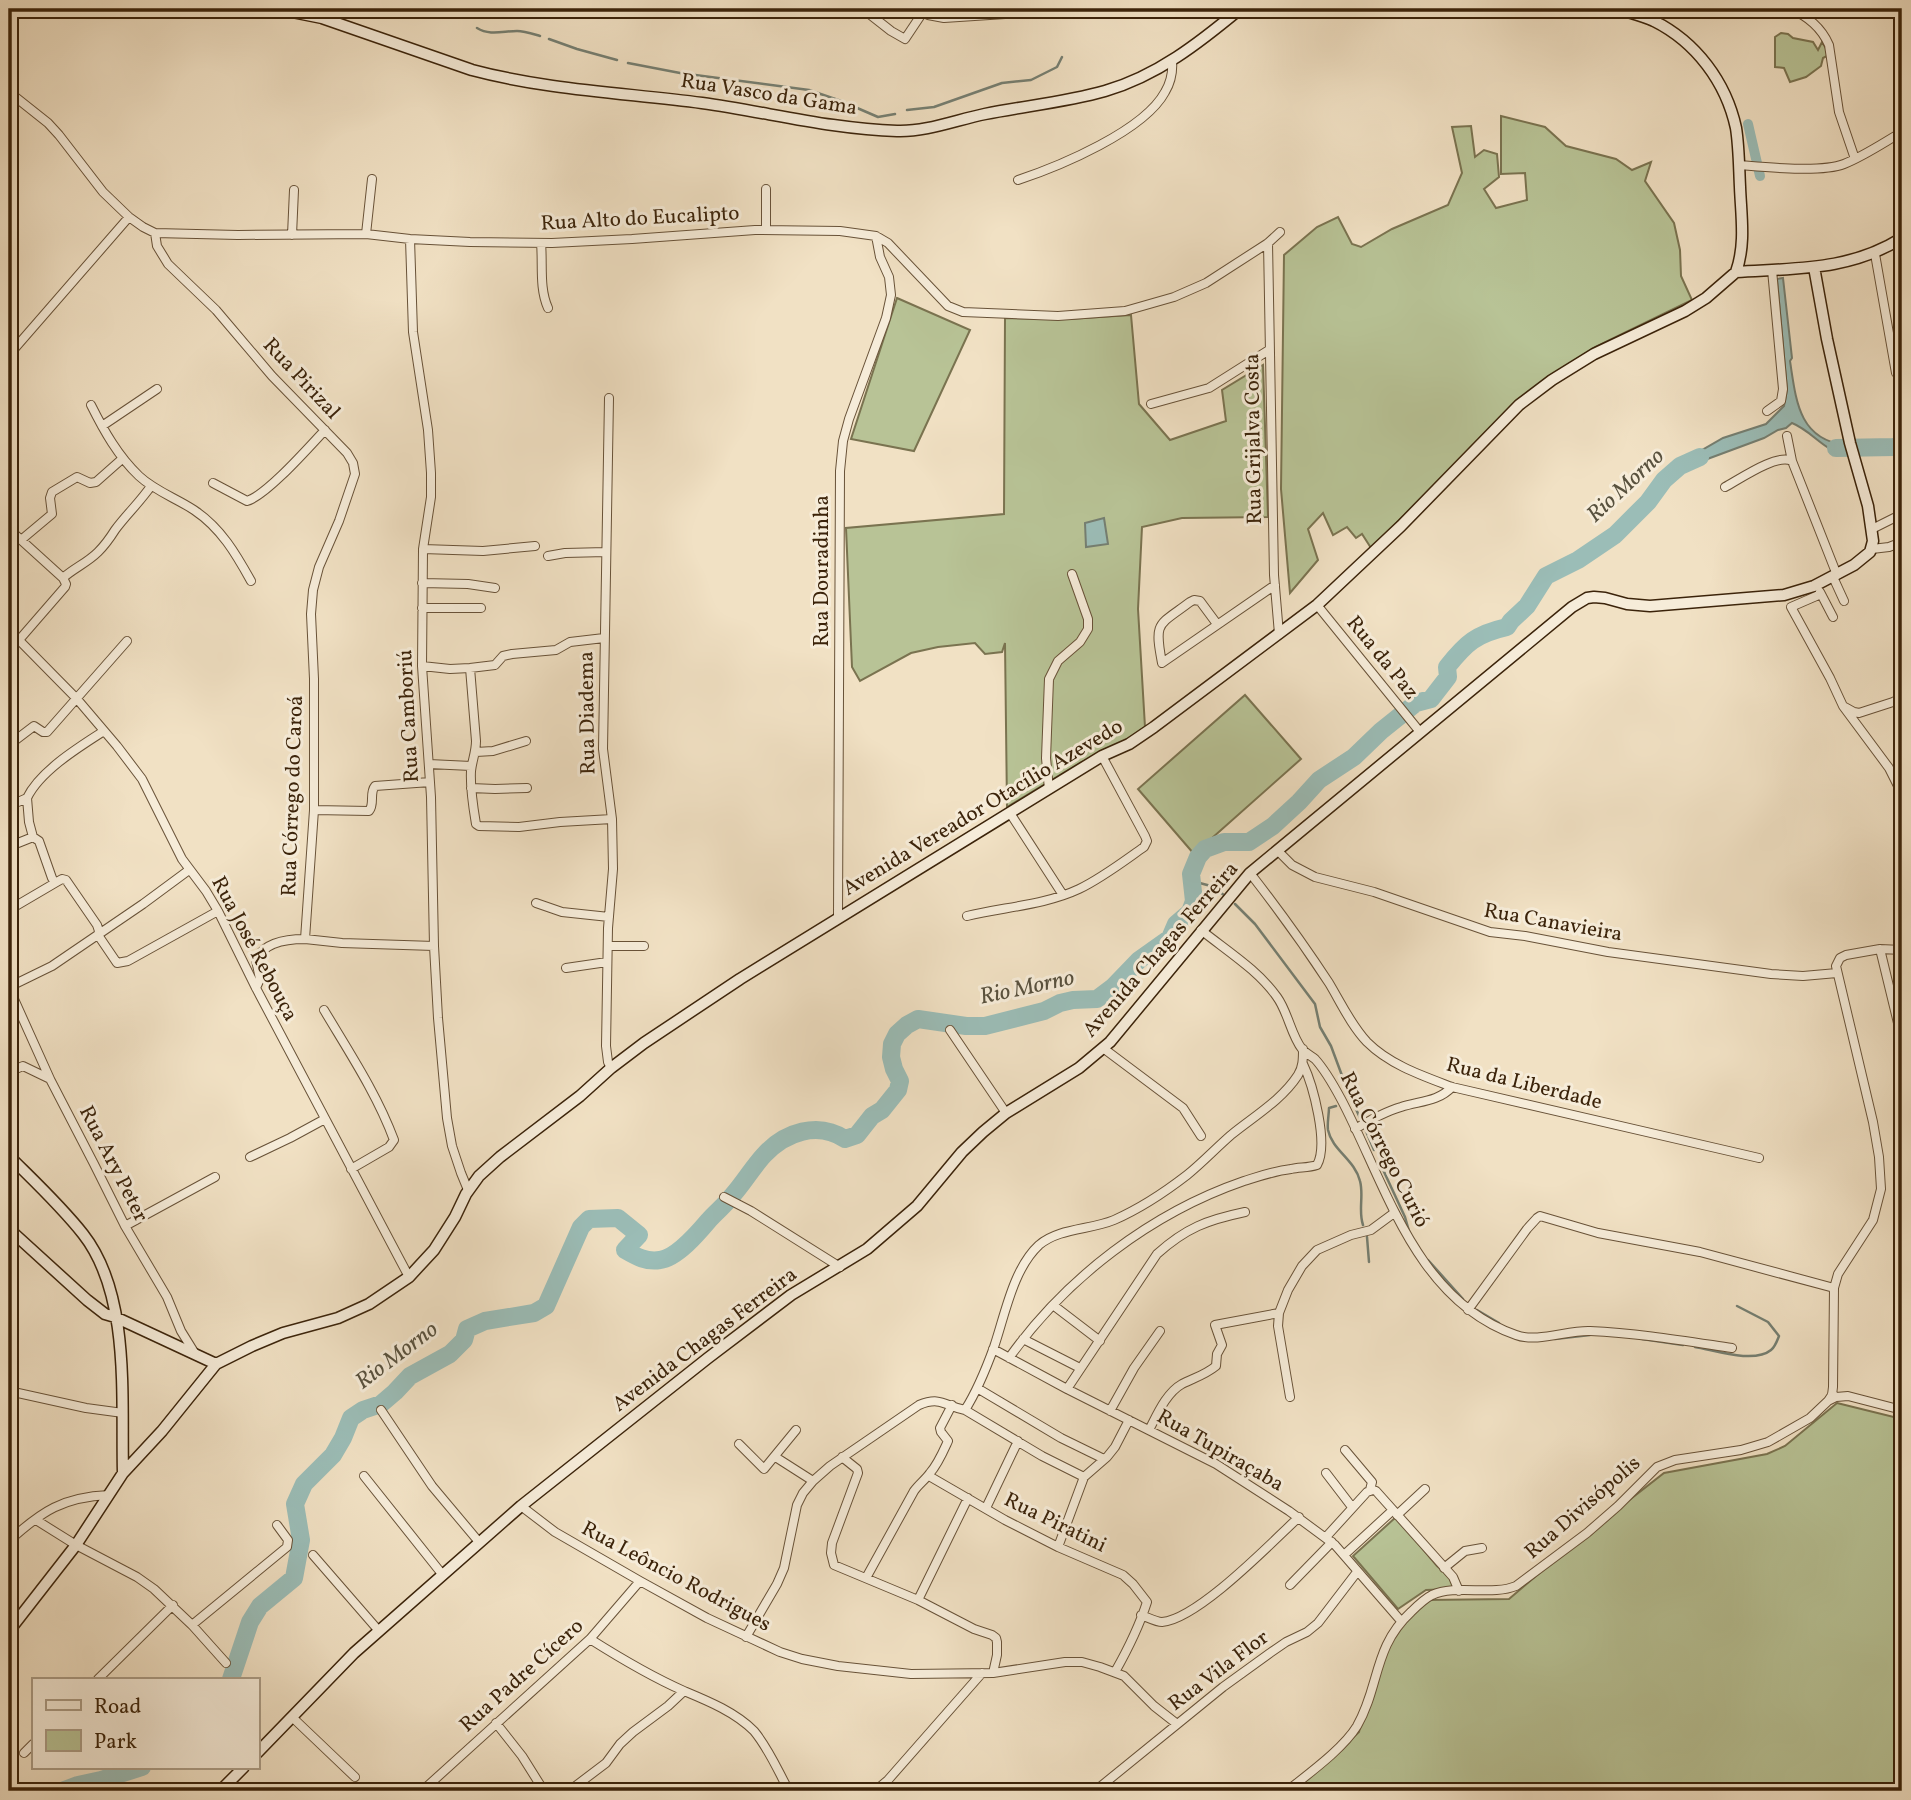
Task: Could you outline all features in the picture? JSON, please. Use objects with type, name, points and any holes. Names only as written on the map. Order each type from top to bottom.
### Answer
[{"type":"main road","name":"Rua Vasco da Gama","points":[[277,9],[324,13],[472,70],[495,76],[629,96],[702,103],[865,129],[900,131],[1121,86],[1197,44],[1240,9]]},
{"type":"main road","points":[[1618,9],[1654,22],[1685,41],[1719,81],[1736,131],[1742,241],[1736,272],[1814,267],[1856,259],[1875,254],[1902,238]]},
{"type":"main road","points":[[1654,22],[1662,9]]},
{"type":"main road","points":[[1814,267],[1853,457],[1866,496],[1872,529],[1872,549]]},
{"type":"main road","name":"Avenida Vereador Otacílio Azevedo","points":[[9,1631],[76,1545],[123,1473],[162,1431],[216,1364],[283,1333],[338,1318],[369,1304],[409,1277],[435,1250],[479,1175],[644,1043],[838,917],[1102,756],[1129,744],[1317,605],[1401,526],[1519,405],[1552,380],[1594,354],[1685,311],[1706,298],[1736,272]]},
{"type":"main road","name":"Avenida Chagas Ferreira","points":[[259,1751],[354,1653],[477,1540],[792,1295],[867,1250],[909,1213],[962,1152],[1005,1112],[1079,1068],[1103,1048],[1250,873],[1417,729],[1572,607],[1587,598],[1605,598],[1650,606],[1819,590],[1835,576],[1863,559],[1872,549]]},
{"type":"main road","points":[[9,1156],[84,1234],[106,1277],[120,1345],[123,1473]]},
{"type":"main road","points":[[9,1229],[105,1314],[216,1364]]},
{"type":"main road","points":[[220,1791],[242,1769]]},
{"type":"street","points":[[863,9],[891,32],[905,39],[922,10],[939,18],[953,18],[1005,14],[1026,9]]},
{"type":"street","points":[[1791,9],[1814,23],[1825,34],[1839,112],[1855,159]]},
{"type":"street","points":[[1900,9],[1902,23]]},
{"type":"street","points":[[1018,180],[1078,157],[1144,116],[1165,94],[1172,75],[1172,60]]},
{"type":"street","points":[[9,92],[54,129],[92,180],[129,217],[155,233]]},
{"type":"street","points":[[1739,165],[1823,168],[1838,166],[1902,132]]},
{"type":"street","points":[[366,234],[372,179]]},
{"type":"street","points":[[766,189],[766,230]]},
{"type":"street","points":[[292,235],[294,190]]},
{"type":"street","points":[[9,355],[129,217]]},
{"type":"street","name":"Rua Alto do Eucalipto","points":[[155,233],[366,234],[410,239],[541,243],[766,230],[840,231],[876,236]]},
{"type":"street","points":[[876,236],[888,243],[948,306],[963,312],[1058,316],[1125,311],[1156,303],[1206,283],[1268,243],[1280,232]]},
{"type":"street","name":"Rua Pirizal","points":[[155,233],[157,246],[168,264],[230,324],[272,376],[347,453],[355,468],[340,521],[319,567]]},
{"type":"street","name":"Rua Douradinha","points":[[838,917],[840,471],[843,441],[849,419],[886,318],[891,295],[889,276],[880,257],[876,236]]},
{"type":"street","name":"Rua Camboriú","points":[[410,239],[412,332],[427,420],[431,497],[423,548],[422,666],[430,782],[438,1018],[447,1118],[452,1146],[468,1190]]},
{"type":"street","points":[[541,243],[542,286],[548,308]]},
{"type":"street","name":"Rua Grijalva Costa","points":[[1268,243],[1275,585],[1279,634]]},
{"type":"street","points":[[1875,254],[1896,373]]},
{"type":"street","points":[[1767,411],[1781,401],[1783,389],[1772,270]]},
{"type":"street","points":[[1151,404],[1209,388],[1269,350]]},
{"type":"street","points":[[102,426],[157,389]]},
{"type":"street","name":"Rua Diadema","points":[[608,398],[603,749],[612,819],[613,869],[607,962],[606,1046],[611,1068]]},
{"type":"street","points":[[91,405],[122,459],[151,486],[195,511],[218,530],[251,581]]},
{"type":"street","points":[[213,483],[247,500],[252,499],[267,488],[325,430]]},
{"type":"street","points":[[1787,436],[1792,461],[1844,601]]},
{"type":"street","points":[[21,540],[52,514],[52,492],[77,477],[90,483],[96,482],[122,459]]},
{"type":"street","points":[[1725,487],[1774,461],[1792,461]]},
{"type":"street","points":[[63,578],[74,568],[84,565],[105,546],[116,528],[151,486]]},
{"type":"street","points":[[1872,529],[1902,514]]},
{"type":"street","points":[[9,529],[63,578],[66,584],[19,640]]},
{"type":"street","name":"Avenida Chagas Ferreira","points":[[1872,549],[1902,542]]},
{"type":"street","points":[[423,548],[483,551],[535,547]]},
{"type":"street","points":[[548,555],[606,552]]},
{"type":"street","name":"Rua Córrego do Caroá","points":[[305,939],[314,810],[312,614],[313,590],[319,567]]},
{"type":"street","points":[[1049,789],[1046,758],[1049,679],[1058,661],[1080,642],[1088,629],[1085,607],[1072,574]]},
{"type":"street","points":[[422,583],[468,584],[495,588]]},
{"type":"street","points":[[1217,624],[1200,601],[1190,602],[1160,624],[1158,643],[1162,663],[1275,585]]},
{"type":"street","points":[[1833,617],[1819,590],[1791,607],[1843,706],[1889,768],[1901,791]]},
{"type":"street","name":"Rua da Paz","points":[[1317,605],[1417,729]]},
{"type":"street","points":[[422,608],[481,608]]},
{"type":"street","name":"Rua José Rebouça","points":[[9,630],[77,699],[142,779],[182,859],[218,911],[409,1277]]},
{"type":"street","points":[[422,666],[450,669],[495,665],[503,656],[556,650],[570,642],[604,638]]},
{"type":"street","points":[[9,745],[34,726],[47,732],[127,640]]},
{"type":"street","points":[[470,668],[475,752],[471,766],[471,788],[477,825],[519,827],[612,819]]},
{"type":"street","points":[[1843,706],[1859,713],[1902,697]]},
{"type":"street","points":[[55,883],[38,841],[33,837],[27,798],[31,790],[60,761],[103,731]]},
{"type":"street","points":[[475,752],[493,751],[526,741]]},
{"type":"street","points":[[967,916],[1063,895],[1080,888],[1144,847],[1147,841],[1102,756]]},
{"type":"street","points":[[429,764],[471,766]]},
{"type":"street","points":[[314,810],[369,811],[375,786],[430,782]]},
{"type":"street","points":[[471,788],[527,788]]},
{"type":"street","points":[[9,800],[18,802],[27,798]]},
{"type":"street","points":[[1010,813],[1063,895]]},
{"type":"street","points":[[9,840],[18,842],[33,837]]},
{"type":"street","name":"Rua Canavieira","points":[[1278,851],[1292,865],[1315,877],[1387,896],[1490,932],[1608,952],[1771,974],[1803,976],[1837,973]]},
{"type":"street","points":[[9,987],[52,966],[189,870]]},
{"type":"street","name":"Rua da Liberdade","points":[[1250,873],[1283,914],[1368,1043],[1397,1063],[1452,1087],[1759,1158]]},
{"type":"street","points":[[9,910],[62,879],[66,880],[97,925],[98,935],[121,964],[218,911]]},
{"type":"street","points":[[536,903],[562,912],[609,918]]},
{"type":"street","name":"Rua Córrego Curió","points":[[1201,930],[1269,986],[1280,1000],[1303,1049],[1315,1059],[1341,1099],[1406,1234],[1434,1274],[1468,1310],[1519,1337],[1588,1331],[1647,1335],[1732,1348]]},
{"type":"street","points":[[256,988],[260,979],[256,960],[261,951],[275,944],[305,939],[434,946]]},
{"type":"street","points":[[608,946],[643,946]]},
{"type":"street","points":[[1880,949],[1898,1023],[1902,1052]]},
{"type":"street","points":[[1902,950],[1880,949],[1840,958],[1836,966],[1873,1122],[1881,1189],[1872,1220],[1838,1275],[1834,1288],[1836,1393],[1902,1410]]},
{"type":"street","points":[[566,968],[607,962]]},
{"type":"street","name":"Rua Ary Peter","points":[[9,987],[50,1079],[125,1226],[167,1297],[181,1331],[194,1352]]},
{"type":"street","points":[[324,1010],[366,1081],[394,1140],[389,1147],[351,1169]]},
{"type":"street","points":[[950,1030],[1005,1112]]},
{"type":"street","points":[[1103,1048],[1183,1108],[1201,1136]]},
{"type":"street","points":[[965,1410],[993,1349],[1008,1300],[1020,1273],[1038,1246],[1051,1237],[1115,1219],[1142,1205],[1186,1175],[1283,1093],[1298,1075],[1303,1064],[1303,1049]]},
{"type":"street","points":[[1009,1358],[1075,1282],[1138,1234],[1198,1200],[1241,1182],[1272,1172],[1317,1165],[1321,1145],[1315,1099],[1303,1064]]},
{"type":"street","points":[[9,1072],[23,1066],[50,1079]]},
{"type":"street","points":[[1355,1129],[1402,1106],[1435,1099],[1446,1094],[1452,1087]]},
{"type":"street","points":[[250,1157],[325,1119]]},
{"type":"street","points":[[125,1226],[215,1177]]},
{"type":"street","points":[[724,1197],[751,1211],[840,1268]]},
{"type":"street","points":[[1067,1389],[1157,1254],[1173,1240],[1213,1219],[1245,1212]]},
{"type":"street","points":[[1290,1397],[1278,1326],[1279,1313],[1288,1290],[1317,1250],[1350,1235],[1371,1230],[1394,1213]]},
{"type":"street","points":[[1468,1310],[1527,1229],[1540,1216],[1598,1233],[1700,1252],[1834,1288]]},
{"type":"street","points":[[1053,1305],[1100,1341]]},
{"type":"street","points":[[1149,1430],[1158,1412],[1180,1385],[1206,1374],[1216,1366],[1217,1354],[1222,1345],[1215,1325],[1279,1313]]},
{"type":"street","points":[[1110,1411],[1160,1331]]},
{"type":"street","points":[[1023,1339],[1080,1368]]},
{"type":"street","name":"Rua Tupiraçaba","points":[[993,1349],[1216,1464],[1298,1517],[1344,1555],[1401,1621]]},
{"type":"street","points":[[977,1388],[1104,1460]]},
{"type":"street","points":[[9,1391],[122,1413]]},
{"type":"street","name":"Rua Divisópolis","points":[[1287,1791],[1344,1741],[1357,1726],[1386,1645],[1401,1621],[1432,1595],[1459,1591],[1508,1590],[1516,1586],[1587,1533],[1657,1467],[1675,1460],[1741,1450],[1768,1442],[1810,1418],[1836,1393]]},
{"type":"street","points":[[746,1637],[777,1584],[797,1505],[803,1493],[842,1457],[919,1405],[945,1401],[1084,1477]]},
{"type":"street","points":[[866,1578],[914,1491],[929,1476],[948,1441],[940,1428],[952,1405]]},
{"type":"street","points":[[381,1410],[432,1486],[477,1540]]},
{"type":"street","points":[[1058,1547],[1084,1477],[1115,1447],[1129,1420]]},
{"type":"street","points":[[739,1444],[764,1469],[796,1430]]},
{"type":"street","points":[[986,1508],[1018,1441]]},
{"type":"street","points":[[1345,1450],[1372,1482],[1373,1491],[1453,1577],[1459,1591]]},
{"type":"street","points":[[842,1457],[858,1473],[832,1543],[832,1561],[837,1567],[918,1600],[996,1638],[997,1655],[993,1673]]},
{"type":"street","points":[[773,1458],[781,1460],[813,1481]]},
{"type":"street","points":[[1326,1473],[1352,1507]]},
{"type":"street","points":[[364,1476],[442,1574]]},
{"type":"street","name":"Rua Piratini","points":[[929,1476],[1058,1547],[1123,1575],[1147,1602],[1141,1615]]},
{"type":"street","points":[[1344,1555],[1425,1489]]},
{"type":"street","points":[[1290,1585],[1329,1540],[1352,1507],[1373,1491]]},
{"type":"street","points":[[9,1540],[61,1503],[89,1496],[109,1496]]},
{"type":"street","points":[[918,1600],[968,1499]]},
{"type":"street","name":"Rua Leôncio Rodrigues","points":[[521,1506],[555,1532],[640,1581],[706,1618],[780,1652],[838,1666],[912,1674],[993,1673],[1082,1662],[1115,1672],[1130,1681],[1154,1706],[1177,1724]]},
{"type":"street","points":[[1115,1672],[1136,1633],[1141,1615],[1160,1622],[1187,1614],[1221,1589],[1298,1517]]},
{"type":"street","points":[[36,1520],[76,1545],[137,1577],[173,1605],[226,1663]]},
{"type":"street","points":[[192,1625],[287,1547],[288,1540],[278,1525]]},
{"type":"street","points":[[1444,1568],[1465,1551],[1482,1548]]},
{"type":"street","points":[[313,1555],[379,1631]]},
{"type":"street","name":"Rua Vila Flor","points":[[1095,1791],[1261,1659],[1318,1623],[1357,1572]]},
{"type":"street","name":"Rua Padre Cícero","points":[[422,1791],[590,1640],[640,1581]]},
{"type":"street","points":[[99,1678],[173,1605]]},
{"type":"street","points":[[590,1640],[739,1719],[762,1742],[789,1791]]},
{"type":"street","points":[[875,1791],[888,1780],[982,1673]]},
{"type":"street","points":[[569,1791],[606,1763],[633,1732],[684,1691]]},
{"type":"street","points":[[292,1717],[355,1777]]},
{"type":"street","points":[[496,1723],[522,1756],[544,1791]]},
{"type":"street","points":[[24,1753],[32,1745]]},
{"type":"green space","points":[[1781,33],[1813,42],[1818,50],[1822,42],[1827,56],[1823,58],[1821,66],[1806,77],[1790,82],[1784,68],[1775,67],[1775,37]]},
{"type":"green space","points":[[1501,116],[1545,127],[1566,146],[1616,159],[1632,170],[1651,162],[1645,181],[1674,223],[1680,250],[1681,276],[1692,300],[1595,347],[1528,392],[1371,548],[1362,534],[1356,538],[1347,527],[1333,535],[1323,513],[1308,529],[1318,560],[1290,593],[1281,489],[1284,255],[1317,227],[1338,217],[1352,244],[1361,247],[1392,229],[1448,205],[1462,173],[1452,127],[1471,126],[1475,157],[1484,150],[1497,154],[1499,177],[1484,189],[1496,208],[1527,200],[1525,173],[1501,174]]},
{"type":"green space","points":[[897,298],[970,330],[914,451],[851,439]]},
{"type":"green space","points":[[1131,315],[1139,404],[1170,440],[1226,421],[1222,390],[1263,365],[1268,517],[1182,518],[1142,527],[1138,609],[1145,727],[1120,744],[1080,763],[1007,807],[1005,643],[1002,652],[985,654],[975,643],[911,653],[860,681],[852,667],[846,528],[1004,514],[1005,318],[1068,319]]},
{"type":"green space","points":[[1245,695],[1301,759],[1194,854],[1138,789]]},
{"type":"green space","points":[[1837,1403],[1902,1419],[1902,1791],[1294,1791],[1359,1732],[1375,1668],[1391,1630],[1426,1600],[1509,1599],[1664,1473],[1767,1454],[1785,1446]]},
{"type":"green space","points":[[1396,1517],[1437,1566],[1449,1576],[1453,1586],[1452,1589],[1426,1590],[1398,1609],[1353,1556]]},
{"type":"water","points":[[1783,278],[1792,358],[1790,361],[1802,415],[1817,435],[1845,445],[1846,455],[1831,449],[1792,423],[1764,438],[1683,468],[1678,464],[1723,438],[1766,424],[1784,406],[1787,390],[1777,279]]},
{"type":"water","points":[[1104,518],[1108,544],[1086,547],[1085,523]]},
{"type":"waterway","points":[[477,28],[487,32],[520,31],[540,36]]},
{"type":"waterway","points":[[549,39],[617,60]]},
{"type":"waterway","points":[[907,110],[934,107],[1002,83],[1031,80],[1057,67],[1062,57]]},
{"type":"waterway","points":[[628,63],[680,73],[809,90],[878,117],[895,114]]},
{"type":"waterway","points":[[1748,124],[1760,176]]},
{"type":"waterway","name":"Rio Morno","points":[[1836,448],[1902,445]]},
{"type":"waterway","name":"Rio Morno","points":[[231,1678],[250,1622],[260,1606],[294,1578],[301,1540],[295,1504],[304,1484],[333,1455],[351,1418],[363,1410],[381,1404],[410,1376],[450,1354],[464,1340],[467,1329],[485,1321],[534,1313],[546,1306],[581,1227],[589,1219],[618,1218],[639,1235],[625,1250],[646,1260],[667,1258],[693,1238],[764,1155],[782,1140],[813,1130],[835,1134],[845,1139],[857,1135],[898,1090],[900,1081],[891,1057],[892,1044],[897,1034],[907,1025],[918,1019],[985,1026],[1044,1011],[1060,1003],[1097,999],[1139,960],[1170,938],[1176,924],[1190,912],[1194,901],[1191,874],[1198,857],[1205,849],[1224,842],[1249,842],[1273,826],[1319,780],[1354,757],[1416,703],[1431,699],[1448,677],[1447,667],[1460,652],[1479,636],[1507,627],[1527,606],[1546,576],[1578,560],[1615,535],[1648,502],[1664,480],[1680,466],[1700,457]]},
{"type":"waterway","points":[[1192,881],[1211,886],[1224,895]]},
{"type":"waterway","points":[[1235,904],[1255,924],[1315,1004],[1320,1027],[1331,1046],[1360,1118]]},
{"type":"waterway","points":[[1336,1106],[1329,1108],[1328,1130],[1330,1137],[1357,1174],[1361,1187],[1363,1225]]},
{"type":"waterway","points":[[1366,1131],[1374,1150]]},
{"type":"waterway","points":[[1379,1161],[1409,1231]]},
{"type":"waterway","points":[[1367,1237],[1369,1262]]},
{"type":"waterway","points":[[1428,1260],[1463,1299]]},
{"type":"waterway","points":[[1695,1347],[1744,1356],[1764,1354],[1772,1349],[1779,1336],[1768,1322],[1737,1306]]},
{"type":"waterway","points":[[1477,1310],[1499,1323]]},
{"type":"waterway","points":[[1555,1339],[1590,1335]]},
{"type":"waterway","points":[[1642,1339],[1683,1345]]},
{"type":"waterway","name":"Rio Morno","points":[[62,1791],[136,1769]]}]
